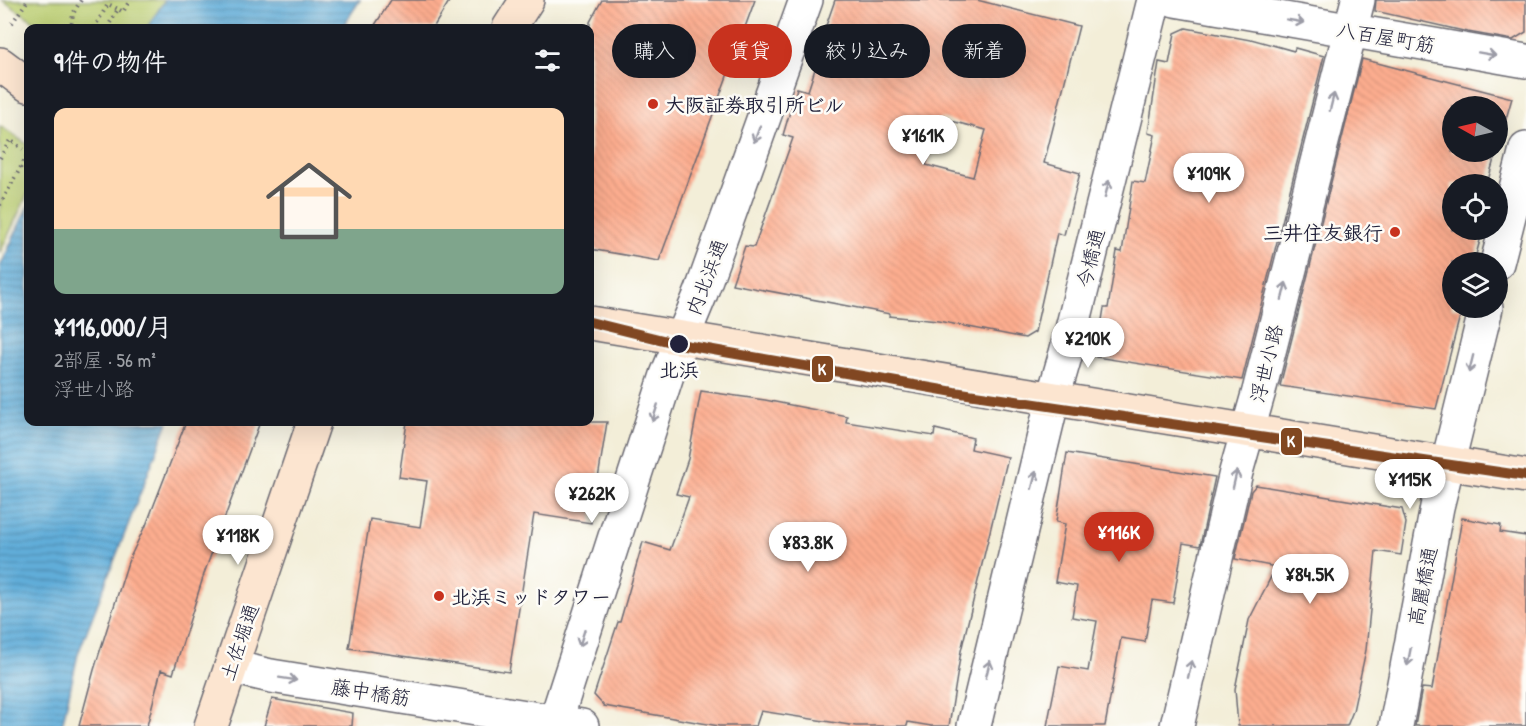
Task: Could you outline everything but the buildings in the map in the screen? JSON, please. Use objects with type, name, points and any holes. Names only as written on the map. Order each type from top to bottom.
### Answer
[{"type":"main road","points":[[511,24],[526,0]]},
{"type":"main road","points":[[0,64],[24,82]]},
{"type":"main road","points":[[594,324],[1526,476]]},
{"type":"main road","name":"土佐堀通","points":[[211,726],[313,426]]},
{"type":"street","name":"内北浜通","points":[[564,724],[668,375],[701,293],[806,0]]},
{"type":"street","name":"今橋通","points":[[974,726],[1053,398],[1154,0]]},
{"type":"street","name":"八百屋町筋","points":[[1175,0],[1354,15],[1526,61]]},
{"type":"street","name":"浮世小路","points":[[1177,726],[1236,472],[1354,15]]},
{"type":"street","points":[[1500,252],[1526,149]]},
{"type":"street","name":"高麗橋通","points":[[1396,726],[1437,507],[1484,318]]},
{"type":"street","name":"藤中橋筋","points":[[231,667],[271,676],[564,724]]},
{"type":"path","points":[[12,23],[28,0]]},
{"type":"path","points":[[71,24],[81,0]]},
{"type":"path","points":[[98,24],[108,4],[123,12],[130,0]]},
{"type":"path","points":[[109,24],[118,9]]},
{"type":"path","points":[[0,158],[10,140],[23,148]]},
{"type":"path","points":[[0,205],[24,161]]},
{"type":"green space","points":[[2,0],[165,0],[150,24],[38,24]]},
{"type":"green space","points":[[0,126],[24,142],[24,202],[0,253]]},
{"type":"water","points":[[165,0],[360,0],[345,24],[150,24]]},
{"type":"water","points":[[24,215],[24,426],[166,426],[78,654],[62,726],[0,726],[0,267]]},
{"type":"transit line","name":"K","points":[[594,323],[679,344],[954,392],[1526,476]]},
{"type":"place","name":"大阪証券取引所ビル","points":[[653,104]]},
{"type":"place","name":"三井住友銀行","points":[[1395,232]]},
{"type":"place","name":"北浜","points":[[679,344]]},
{"type":"place","name":"北浜ミッドタワー","points":[[439,596]]}]
